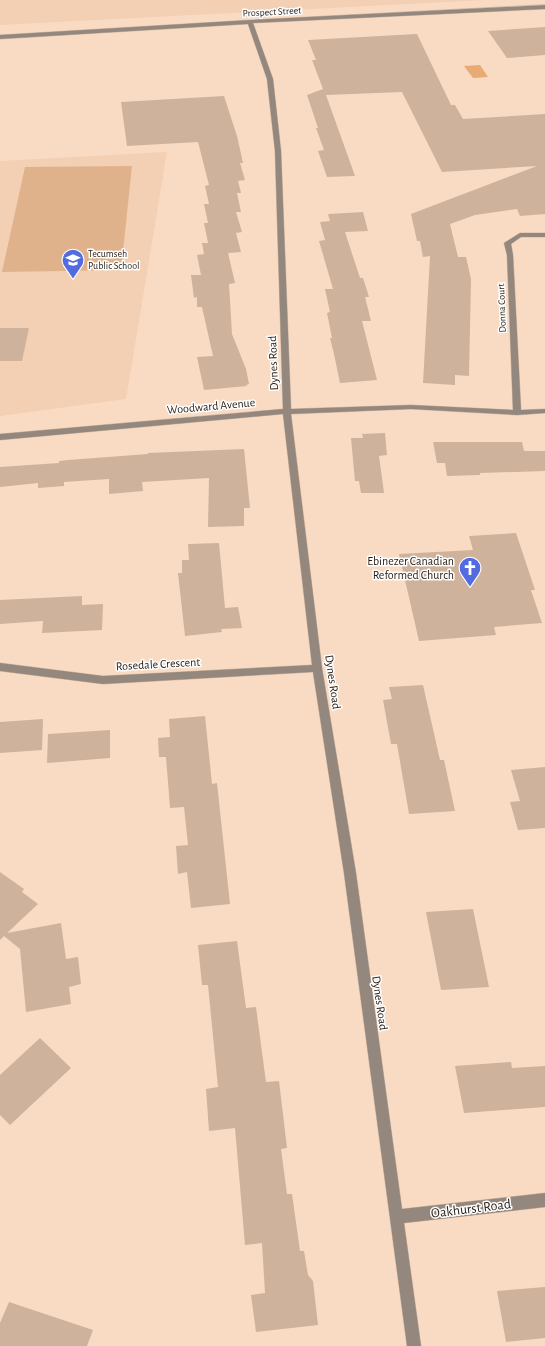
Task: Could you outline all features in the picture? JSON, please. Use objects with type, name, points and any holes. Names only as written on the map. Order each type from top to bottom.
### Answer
[{"type":"street","name":"Prospect Street","points":[[0,37],[250,22],[545,7]]},
{"type":"street","name":"Dynes Road","points":[[250,22],[270,79],[278,151],[287,412],[317,668],[350,873],[414,1346]]},
{"type":"street","name":"Donna Court","points":[[516,413],[510,255],[507,243],[520,235],[545,235]]},
{"type":"street","name":"Woodward Avenue","points":[[0,437],[287,412],[410,407],[516,413],[545,411]]},
{"type":"street","name":"Rosedale Crescent","points":[[0,667],[103,680],[317,668]]},
{"type":"street","name":"Oakhurst Road","points":[[396,1217],[545,1200]]},
{"type":"shaded area","points":[[0,0],[485,0],[0,25]]},
{"type":"shaded area","points":[[480,65],[488,77],[473,78],[464,66]]},
{"type":"shaded area","name":"Tecumseh Public School","points":[[167,152],[126,399],[0,416],[0,161]]},
{"type":"shaded area","points":[[132,166],[121,270],[2,272],[25,167]]},
{"type":"building","points":[[545,27],[545,55],[507,58],[488,31]]},
{"type":"building","points":[[417,34],[451,105],[455,105],[463,119],[545,114],[545,214],[520,216],[517,209],[475,215],[450,224],[458,257],[466,257],[471,279],[469,376],[455,375],[455,385],[423,383],[430,256],[423,257],[420,241],[417,241],[411,214],[537,166],[442,172],[402,92],[326,95],[355,176],[327,177],[318,151],[324,150],[307,95],[323,89],[312,60],[316,60],[308,40]]},
{"type":"building","points":[[224,96],[237,136],[243,163],[240,163],[245,180],[238,181],[241,193],[237,193],[241,212],[236,212],[242,232],[236,233],[241,252],[228,253],[235,283],[229,284],[232,334],[246,369],[249,384],[246,385],[247,386],[204,390],[197,357],[213,356],[202,307],[197,307],[197,297],[194,298],[191,275],[201,275],[197,255],[204,254],[202,243],[208,243],[204,223],[208,223],[204,204],[209,204],[205,186],[209,185],[198,142],[127,146],[121,102]]},
{"type":"building","points":[[363,212],[368,231],[345,232],[360,278],[363,278],[369,297],[365,297],[371,321],[362,321],[377,380],[340,383],[330,338],[332,338],[327,313],[330,312],[325,289],[333,289],[319,241],[325,240],[320,222],[330,221],[328,214]]},
{"type":"building","points":[[0,328],[29,328],[22,361],[0,361]]},
{"type":"building","points":[[385,433],[387,455],[379,456],[384,493],[361,493],[359,481],[355,481],[351,438],[363,438],[362,434]]},
{"type":"building","points":[[433,442],[522,442],[524,451],[545,451],[545,471],[480,473],[480,475],[447,476],[445,463],[437,463]]},
{"type":"building","points":[[244,449],[250,508],[244,508],[244,526],[208,527],[209,478],[142,482],[143,491],[109,494],[109,479],[64,482],[64,486],[38,488],[38,483],[0,487],[0,467],[59,463],[59,461],[148,453]]},
{"type":"building","name":"Ebinezer Canadian Reformed Church","points":[[516,533],[535,590],[531,590],[542,623],[494,627],[496,635],[419,641],[399,554],[473,550],[469,536]]},
{"type":"building","points":[[219,543],[225,608],[238,607],[242,628],[221,629],[222,632],[185,636],[178,573],[182,573],[182,560],[189,560],[188,544]]},
{"type":"building","points":[[82,596],[82,605],[103,604],[102,630],[42,633],[43,621],[0,624],[0,600]]},
{"type":"building","points":[[423,685],[440,760],[444,760],[455,811],[409,814],[397,744],[391,744],[383,700],[392,699],[389,687]]},
{"type":"building","points":[[205,716],[212,784],[217,783],[230,904],[191,908],[187,872],[178,874],[176,846],[188,845],[184,807],[170,808],[166,757],[159,757],[158,738],[170,737],[169,719]]},
{"type":"building","points":[[43,719],[42,750],[0,753],[0,722]]},
{"type":"building","points":[[110,730],[110,758],[47,763],[48,734]]},
{"type":"building","points":[[545,767],[545,828],[518,830],[510,802],[520,801],[511,770]]},
{"type":"building","points":[[0,872],[24,889],[22,892],[38,904],[7,933],[61,923],[66,959],[78,957],[81,984],[69,987],[71,1004],[26,1012],[20,949],[4,936],[0,940]]},
{"type":"building","points":[[473,909],[489,987],[441,990],[426,912]]},
{"type":"building","points":[[237,941],[246,1008],[256,1007],[266,1082],[279,1081],[287,1148],[281,1149],[287,1194],[292,1194],[300,1251],[304,1251],[308,1275],[313,1281],[318,1325],[256,1332],[251,1295],[265,1293],[262,1243],[245,1245],[235,1128],[209,1131],[206,1089],[218,1087],[208,985],[202,985],[198,945]]},
{"type":"building","points":[[40,1038],[71,1068],[10,1125],[0,1115],[0,1075]]},
{"type":"building","points":[[511,1062],[512,1068],[545,1066],[545,1107],[464,1113],[455,1066]]},
{"type":"building","points":[[545,1287],[545,1338],[506,1342],[497,1291]]},
{"type":"building","points":[[9,1302],[93,1330],[87,1346],[0,1346],[0,1323]]},
{"type":"place","name":"Tecumseh Public School","points":[[73,280]]},
{"type":"place","name":"Ebinezer Canadian Reformed Church","points":[[470,588]]}]
